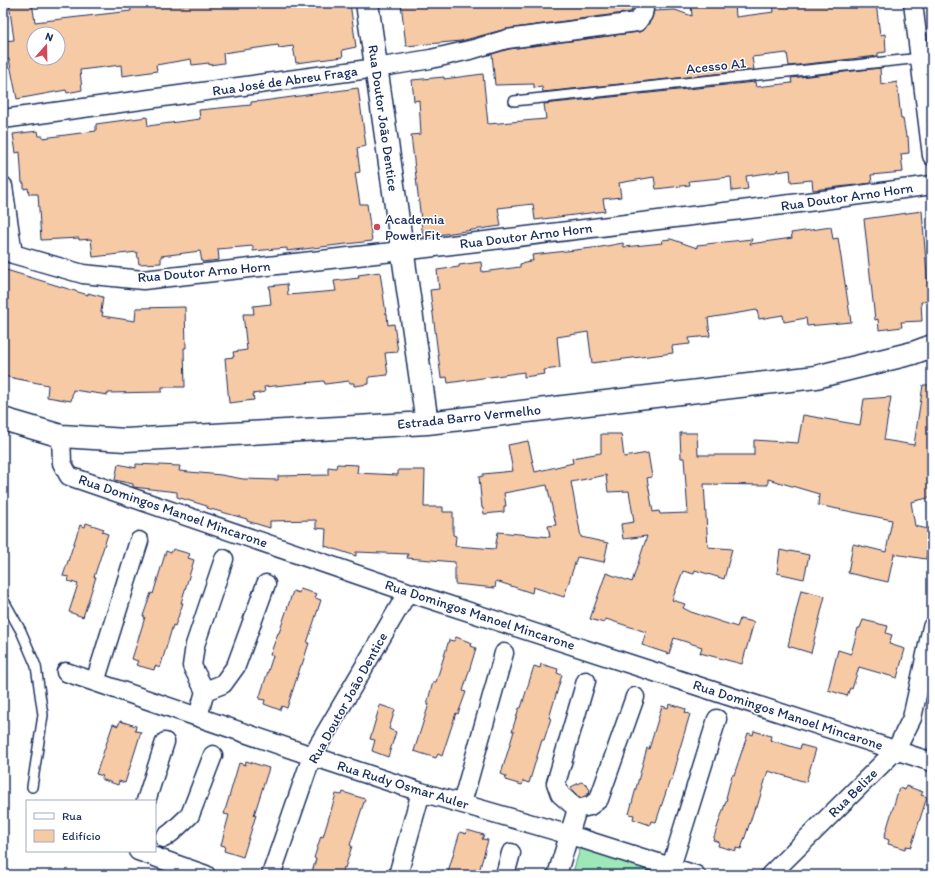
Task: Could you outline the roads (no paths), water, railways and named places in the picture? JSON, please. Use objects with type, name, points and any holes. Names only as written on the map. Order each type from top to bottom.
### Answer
[{"type":"street","name":"Rua Doutor João Dentice","points":[[367,3],[427,423]]},
{"type":"street","name":"Rua José de Abreu Fraga","points":[[3,119],[376,68],[431,59],[507,40],[637,22],[643,14],[645,3]]},
{"type":"street","points":[[913,3],[932,156]]},
{"type":"street","name":"Rua Doutor Arno Horn","points":[[8,251],[83,274],[143,280],[402,251],[808,202],[932,185]]},
{"type":"street","points":[[3,186],[8,251]]},
{"type":"street","name":"Estrada Barro Vermelho","points":[[3,419],[61,436],[126,440],[427,423],[816,377],[926,351]]},
{"type":"street","name":"Rua Domingos Manoel Mincarone","points":[[61,436],[62,462],[69,476],[408,592],[932,762]]},
{"type":"street","points":[[95,682],[139,541]]},
{"type":"street","points":[[198,717],[205,691],[192,666],[196,645],[224,559]]},
{"type":"street","points":[[205,691],[223,684],[236,666],[266,584]]},
{"type":"street","name":"Rua Doutor João Dentice","points":[[272,875],[312,756],[408,592]]},
{"type":"street","name":"Rua Belize","points":[[770,875],[896,750],[912,718],[932,627]]},
{"type":"street","points":[[462,803],[504,653]]},
{"type":"street","name":"Rua Rudy Osmar Auler","points":[[66,672],[422,792],[570,835],[696,875]]},
{"type":"street","points":[[577,809],[560,794],[556,783],[586,681]]},
{"type":"street","points":[[577,809],[590,806],[599,799],[635,697]]},
{"type":"street","points":[[672,867],[716,719]]},
{"type":"street","points":[[146,800],[165,742]]},
{"type":"street","points":[[159,859],[159,832],[172,832],[190,815],[213,755]]},
{"type":"street","points":[[398,875],[422,792]]},
{"type":"street","points":[[557,875],[577,809]]},
{"type":"street","points":[[141,852],[206,875]]},
{"type":"street","points":[[505,875],[511,853]]},
{"type":"lane","name":"Acesso A1","points":[[514,101],[921,58]]},
{"type":"lane","points":[[3,599],[21,631],[36,666],[43,715],[32,787]]},
{"type":"place","name":"Academia Power Fit","points":[[377,227]]}]
